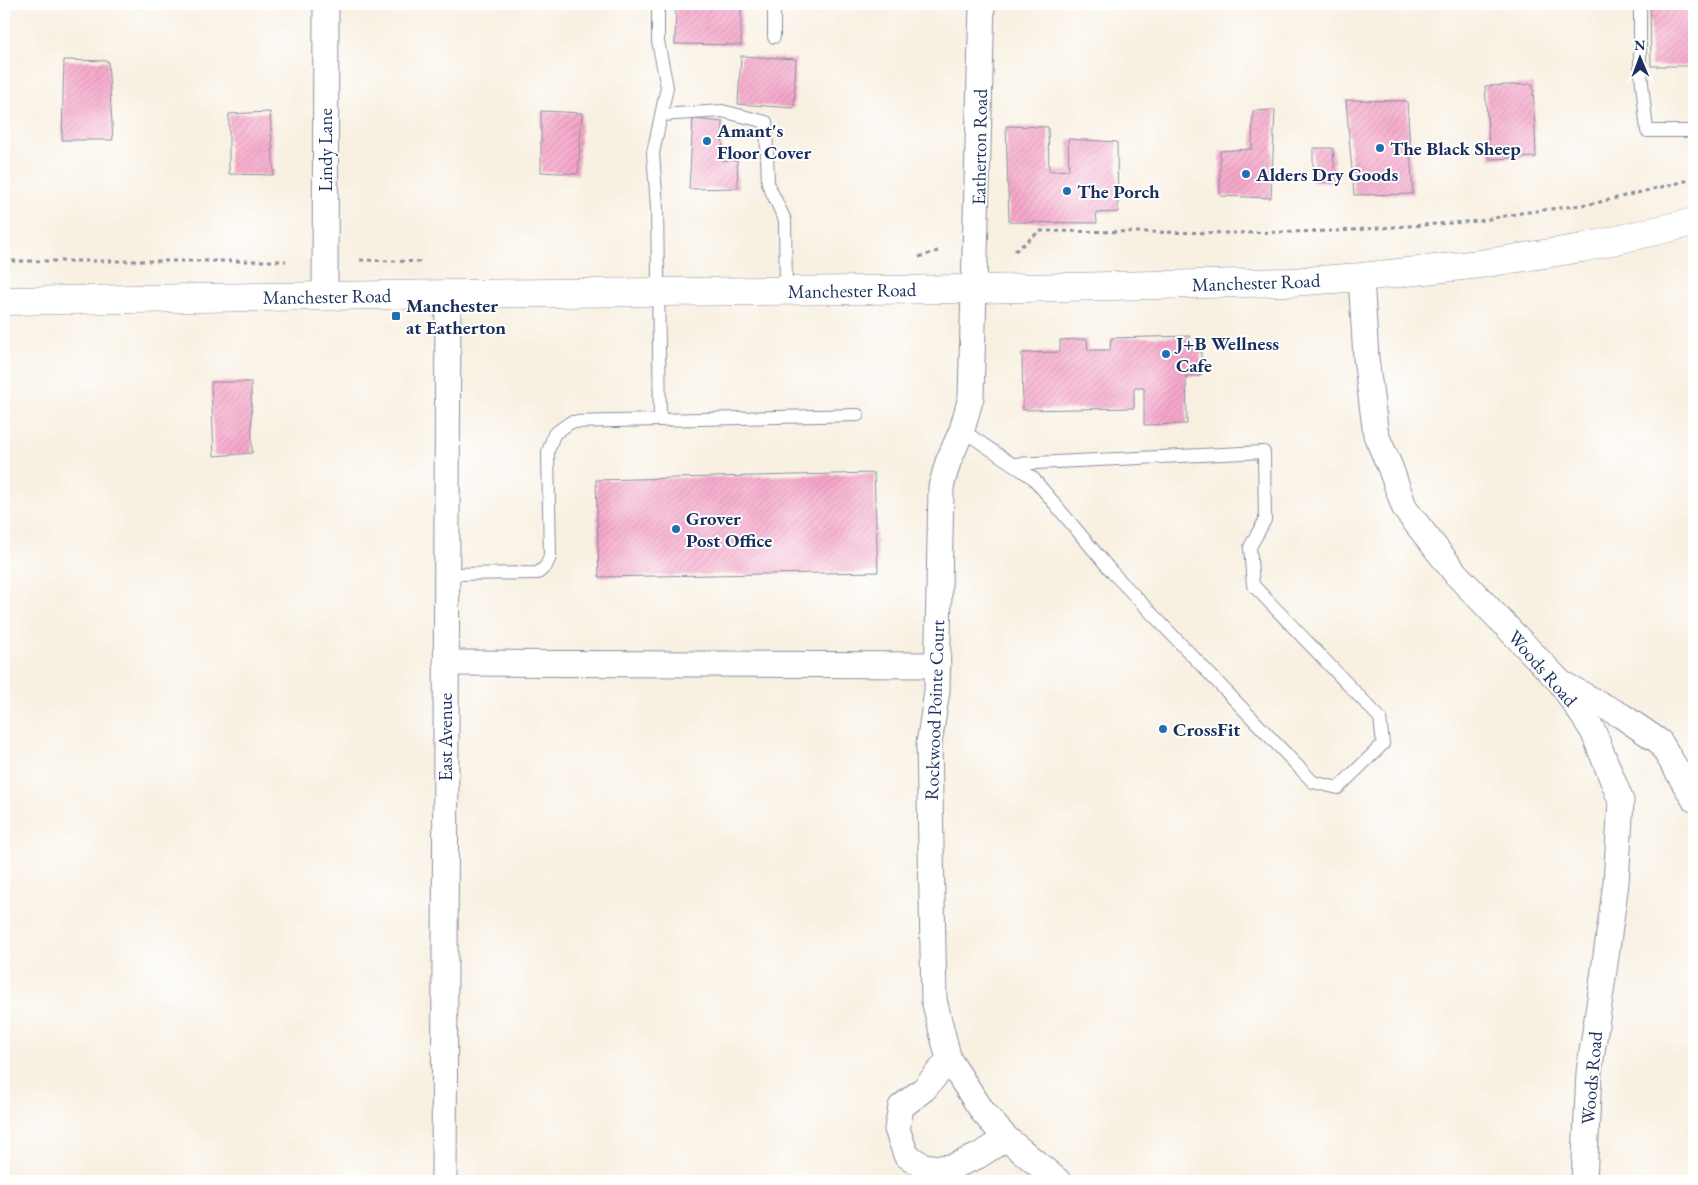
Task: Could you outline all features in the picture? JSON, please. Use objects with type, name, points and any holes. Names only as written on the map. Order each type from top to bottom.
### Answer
[{"type":"street","name":"Lindy Lane","points":[[325,296],[326,4]]},
{"type":"street","name":"Eatherton Road","points":[[975,289],[982,4]]},
{"type":"street","name":"Manchester Road","points":[[4,300],[975,289],[1291,282],[1361,277],[1471,265],[1582,248],[1694,222]]},
{"type":"street","name":"Woods Road","points":[[1361,277],[1366,358],[1376,435],[1405,509],[1456,574],[1561,682],[1592,730],[1621,801],[1616,883],[1588,1072],[1584,1181]]},
{"type":"street","name":"Rockwood Pointe Court","points":[[975,289],[972,396],[941,487],[937,691],[929,744],[934,1000],[950,1060],[983,1112],[1006,1138],[1058,1181]]},
{"type":"street","name":"East Avenue","points":[[444,1181],[448,294]]},
{"type":"street","points":[[446,663],[938,665]]},
{"type":"street","points":[[1561,682],[1622,716],[1660,742],[1694,798]]},
{"type":"street","points":[[950,1060],[924,1089],[901,1108],[897,1129],[906,1156],[923,1166],[952,1167],[978,1156],[1006,1138]]},
{"type":"lane","points":[[658,4],[658,41],[667,87],[653,153],[657,207],[660,420]]},
{"type":"lane","points":[[774,4],[774,37]]},
{"type":"lane","points":[[1640,4],[1640,64],[1647,131],[1694,131]]},
{"type":"lane","points":[[662,115],[722,111],[766,122],[768,184],[785,220],[786,291]]},
{"type":"lane","points":[[446,574],[538,573],[546,566],[550,556],[548,452],[554,434],[571,422],[858,415]]},
{"type":"lane","points":[[962,430],[1033,478],[1112,572],[1313,782],[1338,788],[1383,744],[1380,718],[1253,585],[1250,547],[1265,520],[1264,452],[1014,464]]},
{"type":"path","points":[[1014,250],[1040,231],[1236,234],[1337,231],[1479,221],[1521,213],[1596,203],[1694,179]]},
{"type":"path","points":[[4,261],[286,261]]},
{"type":"building","points":[[676,4],[741,4],[741,45],[675,44]]},
{"type":"building","points":[[1650,4],[1694,4],[1694,66],[1651,66]]},
{"type":"building","points":[[741,56],[796,59],[794,108],[738,104]]},
{"type":"building","points":[[64,60],[108,61],[113,140],[62,140]]},
{"type":"building","points":[[1533,84],[1536,157],[1490,159],[1485,86]]},
{"type":"building","name":"The Black Sheep","points":[[1346,100],[1407,101],[1413,194],[1354,195]]},
{"type":"building","name":"Alders Dry Goods","points":[[1275,110],[1271,198],[1220,196],[1220,151],[1252,149],[1253,111]]},
{"type":"building","points":[[541,111],[582,113],[578,174],[541,172]]},
{"type":"building","points":[[270,112],[274,175],[229,174],[229,114]]},
{"type":"building","name":"Amant's Floor Cover","points":[[693,119],[723,122],[722,161],[737,160],[738,188],[689,189]]},
{"type":"building","points":[[1006,126],[1048,127],[1049,171],[1069,170],[1068,139],[1117,142],[1118,212],[1096,213],[1097,223],[1009,222]]},
{"type":"building","points":[[1313,148],[1333,148],[1335,182],[1313,183]]},
{"type":"building","points":[[1190,336],[1190,348],[1201,348],[1201,376],[1186,376],[1187,424],[1144,425],[1144,388],[1134,388],[1134,408],[1023,410],[1022,353],[1060,352],[1060,340],[1087,339],[1088,350],[1110,350],[1111,338]]},
{"type":"building","points":[[211,382],[251,382],[252,453],[214,456]]},
{"type":"building","points":[[874,473],[878,572],[599,577],[596,480]]},
{"type":"place","name":"Amant's Floor Cover","points":[[707,141]]},
{"type":"place","name":"The Black Sheep","points":[[1380,148]]},
{"type":"place","name":"Alders Dry Goods","points":[[1246,174]]},
{"type":"place","name":"The Porch","points":[[1067,191]]},
{"type":"place","name":"Manchester at Eatherton","points":[[396,316]]},
{"type":"place","name":"J+B Wellness Cafe","points":[[1166,354]]},
{"type":"place","name":"Grover Post Office","points":[[676,529]]},
{"type":"place","name":"CrossFit","points":[[1163,729]]}]
